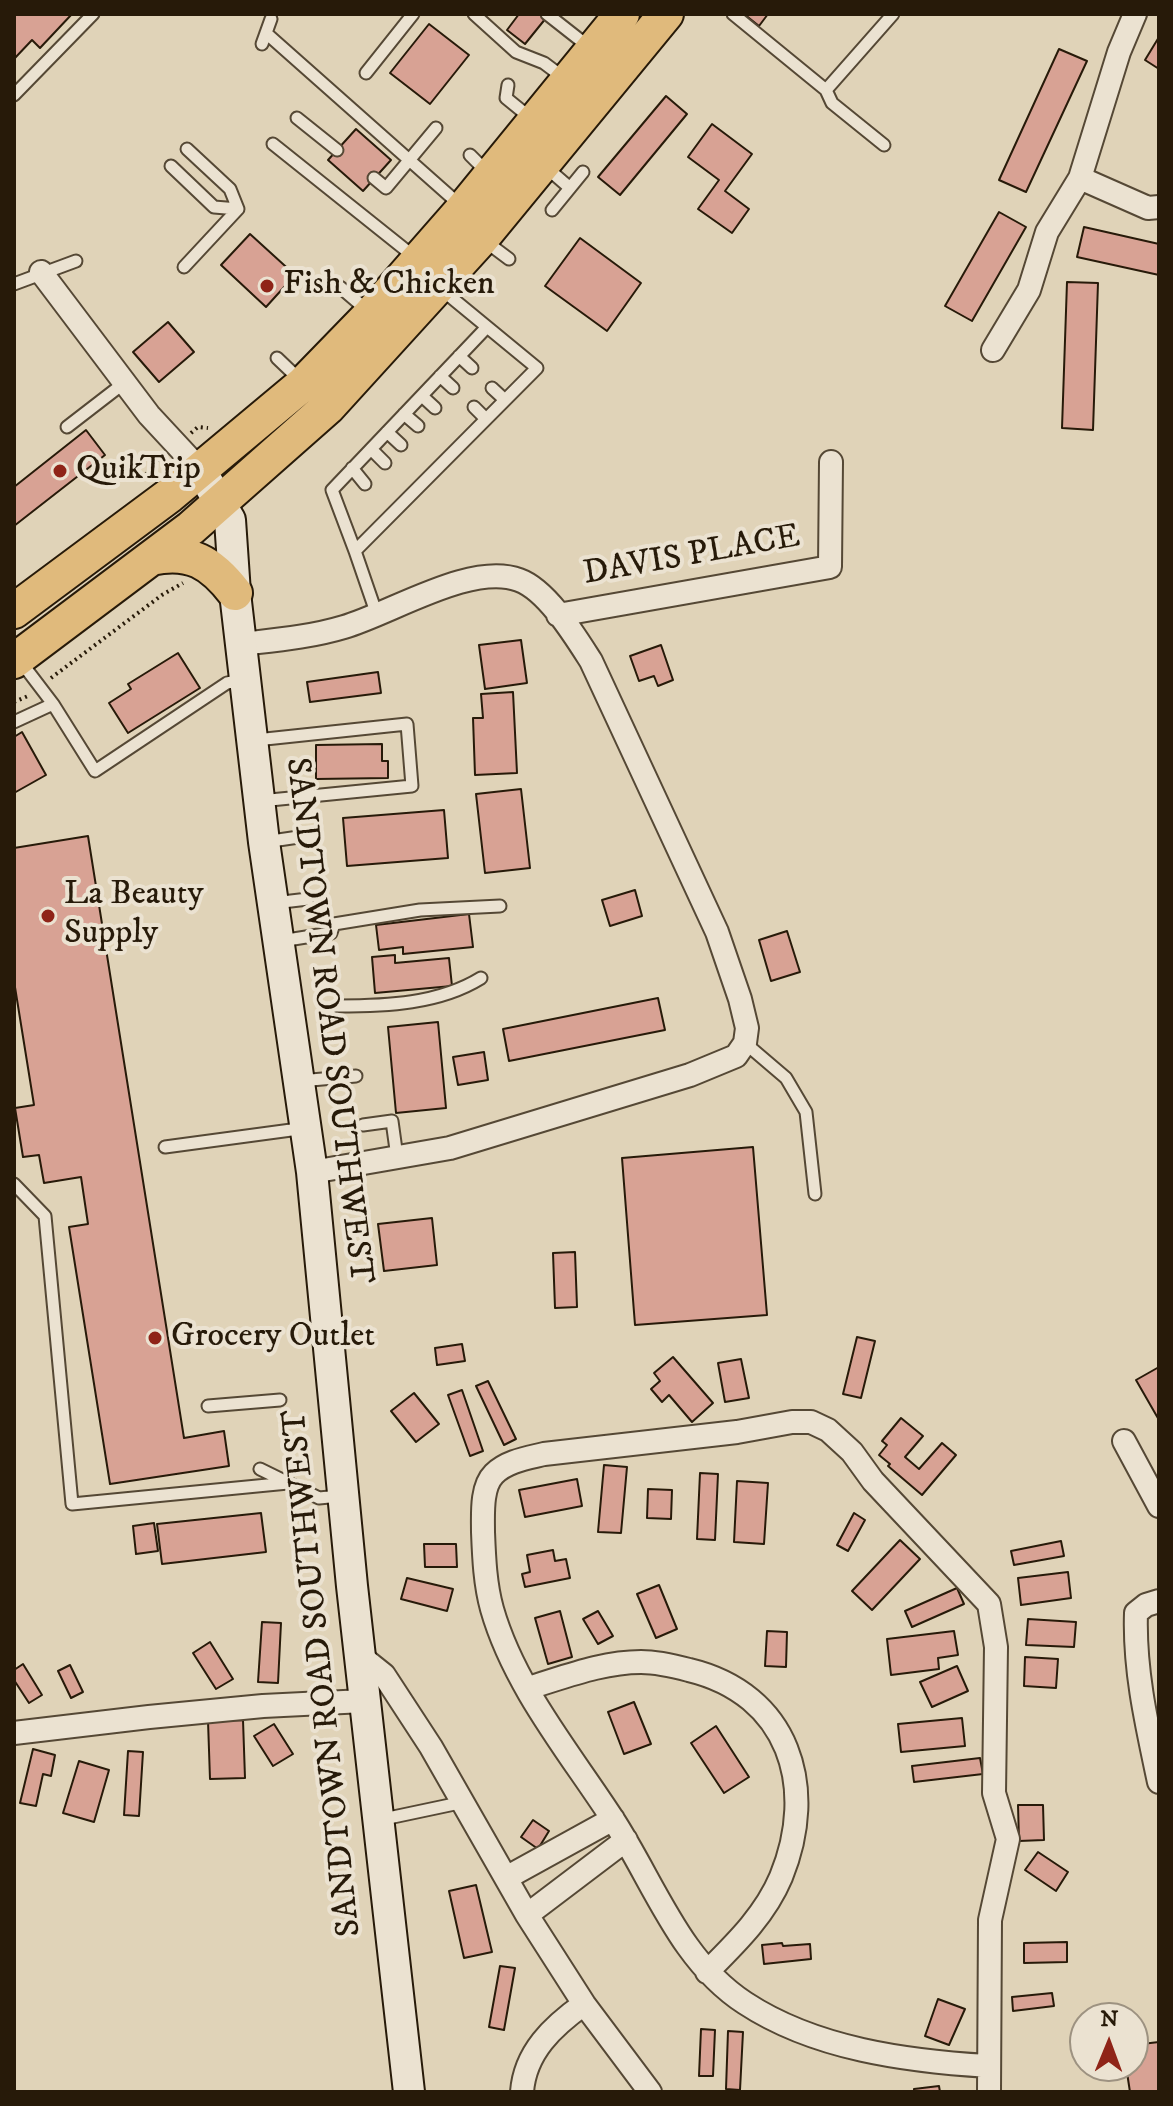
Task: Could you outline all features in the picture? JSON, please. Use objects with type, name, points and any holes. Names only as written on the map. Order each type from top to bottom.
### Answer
[{"type":"main road","points":[[14,611],[201,471],[303,384],[371,314],[463,209],[480,165],[535,121],[622,14]]},
{"type":"main road","points":[[16,659],[191,528],[328,407],[481,239],[666,14]]},
{"type":"main road","points":[[151,558],[173,555],[195,559],[220,573],[235,593]]},
{"type":"street","points":[[993,350],[1029,290],[1047,232],[1080,178],[1119,52],[1135,14]]},
{"type":"street","points":[[1080,178],[1148,208],[1159,207]]},
{"type":"street","points":[[41,272],[124,383],[175,446],[201,471]]},
{"type":"street","name":"DAVIS PLACE","points":[[558,615],[830,567],[831,462]]},
{"type":"street","name":"SANDTOWN ROAD SOUTHWEST","points":[[201,471],[230,520],[235,593],[264,842],[312,1172],[342,1496],[409,2092]]},
{"type":"street","points":[[242,644],[309,636],[378,616],[455,585],[485,577],[505,576],[523,581],[571,629],[591,661],[717,932],[747,1028],[745,1043],[736,1056],[690,1075],[450,1148],[312,1172]]},
{"type":"street","points":[[988,2066],[940,2063],[893,2055],[841,2044],[791,2028],[745,2003],[707,1972],[680,1935],[626,1840],[566,1751],[507,1653],[489,1593],[484,1563],[484,1497],[493,1474],[514,1461],[544,1454],[811,1422],[828,1430],[852,1452],[873,1481],[983,1596],[989,1604],[996,1647],[994,1793],[1008,1839],[990,1920],[989,2092]]},
{"type":"street","points":[[1124,1441],[1159,1506]]},
{"type":"street","points":[[1159,1601],[1146,1605],[1136,1613],[1135,1630],[1142,1703],[1159,1782]]},
{"type":"street","points":[[359,1655],[384,1675],[464,1802],[527,1915],[584,2004],[650,2092]]},
{"type":"street","points":[[528,1688],[615,1664],[642,1662],[672,1666],[723,1680],[735,1687],[766,1712],[778,1728],[796,1782],[797,1800],[790,1847],[781,1876],[754,1924],[707,1972]]},
{"type":"street","points":[[14,1733],[220,1710],[364,1701]]},
{"type":"street","points":[[506,1878],[613,1819]]},
{"type":"street","points":[[527,1915],[626,1840]]},
{"type":"street","points":[[522,2092],[523,2080],[540,2043],[558,2022],[584,2004]]},
{"type":"street","name":"SANDTOWN ROAD SOUTHWEST","points":[[401,2017],[429,2092]]},
{"type":"lane","points":[[14,95],[93,14]]},
{"type":"lane","points":[[366,73],[413,14]]},
{"type":"lane","points":[[474,14],[516,52],[544,63],[568,81]]},
{"type":"lane","points":[[547,14],[593,50]]},
{"type":"lane","points":[[733,14],[826,90],[832,103],[884,145]]},
{"type":"lane","points":[[826,90],[893,14]]},
{"type":"lane","points":[[271,19],[264,38],[410,159],[463,209]]},
{"type":"lane","points":[[508,85],[506,98],[535,121]]},
{"type":"lane","points":[[297,118],[337,150]]},
{"type":"lane","points":[[374,178],[386,188],[436,128]]},
{"type":"lane","points":[[273,144],[418,260]]},
{"type":"lane","points":[[189,147],[230,189],[238,209],[214,207],[170,167],[189,147]]},
{"type":"lane","points":[[543,165],[570,188]]},
{"type":"lane","points":[[552,210],[583,172]]},
{"type":"lane","points":[[184,267],[238,209]]},
{"type":"lane","points":[[481,239],[509,259]]},
{"type":"lane","points":[[14,284],[76,261]]},
{"type":"lane","points":[[340,287],[371,314]]},
{"type":"lane","points":[[355,551],[409,487],[431,474],[537,368],[439,287]]},
{"type":"lane","points":[[378,616],[332,490],[487,327]]},
{"type":"lane","points":[[459,356],[472,368]]},
{"type":"lane","points":[[277,358],[303,384]]},
{"type":"lane","points":[[440,376],[453,388]]},
{"type":"lane","points":[[67,427],[124,383]]},
{"type":"lane","points":[[492,388],[505,400]]},
{"type":"lane","points":[[422,396],[435,408]]},
{"type":"lane","points":[[474,407],[486,419]]},
{"type":"lane","points":[[404,414],[418,426]]},
{"type":"lane","points":[[455,428],[466,439]]},
{"type":"lane","points":[[387,432],[401,445]]},
{"type":"lane","points":[[438,445],[450,456]]},
{"type":"lane","points":[[371,449],[385,463]]},
{"type":"lane","points":[[421,464],[431,474]]},
{"type":"lane","points":[[352,468],[365,484]]},
{"type":"lane","points":[[16,659],[53,704],[95,771],[227,683],[246,679]]},
{"type":"lane","points":[[14,722],[53,704]]},
{"type":"lane","points":[[253,740],[407,724],[412,786],[260,801]]},
{"type":"lane","points":[[264,842],[312,835]]},
{"type":"lane","points":[[273,903],[308,899]]},
{"type":"lane","points":[[279,941],[331,933],[334,924],[420,910],[500,906]]},
{"type":"lane","points":[[338,1006],[380,1006],[442,996],[481,978]]},
{"type":"lane","points":[[745,1043],[786,1078],[806,1112],[815,1194]]},
{"type":"lane","points":[[300,1081],[356,1076]]},
{"type":"lane","points":[[363,1125],[392,1121],[397,1157]]},
{"type":"lane","points":[[165,1147],[306,1128]]},
{"type":"lane","points":[[14,1184],[45,1216],[72,1504],[288,1483]]},
{"type":"lane","points":[[208,1406],[280,1400]]},
{"type":"lane","points":[[260,1469],[319,1498],[342,1496]]},
{"type":"lane","points":[[378,1820],[464,1802]]},
{"type":"building","points":[[14,14],[72,14],[40,48],[32,40],[14,59]]},
{"type":"building","points":[[519,14],[541,14],[546,18],[525,44],[507,30]]},
{"type":"building","points":[[744,14],[768,14],[759,26]]},
{"type":"building","points":[[429,24],[469,55],[430,104],[390,73]]},
{"type":"building","points":[[1159,37],[1159,69],[1145,60]]},
{"type":"building","points":[[1059,49],[1087,61],[1026,192],[999,180]]},
{"type":"building","points":[[666,96],[687,114],[620,195],[598,177]]},
{"type":"building","points":[[712,124],[752,154],[725,191],[749,209],[732,233],[698,209],[719,180],[688,157]]},
{"type":"building","points":[[356,129],[391,160],[363,191],[328,160]]},
{"type":"building","points":[[999,212],[1026,227],[972,321],[945,306]]},
{"type":"building","points":[[1084,227],[1159,244],[1159,275],[1077,257]]},
{"type":"building","points":[[250,234],[295,275],[266,307],[221,265]]},
{"type":"building","points":[[580,238],[641,283],[607,331],[545,286]]},
{"type":"building","points":[[1067,282],[1098,283],[1093,430],[1062,428]]},
{"type":"building","points":[[168,322],[194,352],[159,382],[133,352]]},
{"type":"building","name":"QuikTrip","points":[[86,430],[105,455],[14,526],[14,487]]},
{"type":"building","points":[[521,640],[527,683],[485,689],[479,645]]},
{"type":"building","points":[[661,645],[673,680],[658,686],[654,676],[639,681],[630,656]]},
{"type":"building","points":[[178,653],[200,688],[128,733],[109,703],[131,689],[128,684]]},
{"type":"building","points":[[378,672],[381,693],[310,702],[307,682]]},
{"type":"building","points":[[513,692],[517,773],[475,775],[473,718],[483,718],[481,694]]},
{"type":"building","points":[[22,732],[46,775],[14,793],[14,737]]},
{"type":"building","points":[[382,744],[382,761],[388,761],[388,778],[316,779],[316,745]]},
{"type":"building","points":[[521,789],[530,868],[485,873],[476,794]]},
{"type":"building","points":[[444,810],[448,858],[347,866],[343,818]]},
{"type":"building","points":[[88,836],[184,1438],[224,1431],[229,1466],[110,1484],[69,1227],[88,1224],[81,1177],[44,1183],[39,1155],[23,1157],[15,1108],[34,1105],[14,981],[14,848]]},
{"type":"building","points":[[635,890],[642,916],[610,926],[602,900]]},
{"type":"building","points":[[469,914],[473,947],[403,954],[403,947],[379,950],[376,925]]},
{"type":"building","points":[[787,931],[800,972],[771,981],[759,940]]},
{"type":"building","points":[[395,955],[395,963],[449,958],[452,986],[375,993],[372,957]]},
{"type":"building","points":[[658,998],[665,1030],[509,1061],[503,1029]]},
{"type":"building","points":[[438,1022],[446,1108],[396,1113],[388,1027]]},
{"type":"building","points":[[484,1052],[488,1080],[458,1085],[453,1057]]},
{"type":"building","points":[[753,1147],[767,1315],[635,1325],[622,1158]]},
{"type":"building","points":[[432,1218],[437,1265],[384,1271],[378,1224]]},
{"type":"building","points":[[575,1252],[577,1307],[555,1308],[553,1253]]},
{"type":"building","points":[[857,1337],[875,1341],[861,1398],[843,1394]]},
{"type":"building","points":[[462,1344],[465,1361],[437,1365],[435,1348]]},
{"type":"building","points":[[673,1357],[713,1403],[692,1422],[669,1395],[662,1402],[651,1389],[660,1381],[654,1373]]},
{"type":"building","points":[[741,1359],[749,1398],[725,1402],[718,1363]]},
{"type":"building","points":[[1159,1367],[1159,1420],[1136,1380]]},
{"type":"building","points":[[488,1381],[516,1439],[504,1445],[476,1386]]},
{"type":"building","points":[[462,1390],[483,1451],[470,1456],[448,1395]]},
{"type":"building","points":[[414,1393],[439,1424],[416,1442],[391,1411]]},
{"type":"building","points":[[901,1418],[923,1436],[905,1457],[919,1469],[942,1443],[956,1455],[922,1495],[879,1455],[887,1445],[882,1441]]},
{"type":"building","points":[[604,1465],[627,1467],[621,1533],[598,1532]]},
{"type":"building","points":[[700,1473],[718,1474],[715,1540],[697,1539]]},
{"type":"building","points":[[577,1479],[582,1506],[525,1517],[519,1490]]},
{"type":"building","points":[[737,1481],[768,1483],[764,1544],[734,1542]]},
{"type":"building","points":[[648,1489],[672,1490],[671,1519],[647,1518]]},
{"type":"building","points":[[261,1513],[266,1552],[162,1564],[157,1524]]},
{"type":"building","points":[[854,1513],[865,1520],[848,1551],[837,1545]]},
{"type":"building","points":[[154,1523],[158,1551],[136,1554],[133,1526]]},
{"type":"building","points":[[900,1540],[920,1559],[872,1610],[852,1591]]},
{"type":"building","points":[[1061,1541],[1064,1556],[1014,1565],[1011,1551]]},
{"type":"building","points":[[424,1544],[456,1544],[457,1567],[425,1567]]},
{"type":"building","points":[[553,1550],[555,1561],[566,1559],[570,1578],[525,1587],[522,1574],[530,1572],[527,1555]]},
{"type":"building","points":[[1068,1572],[1071,1598],[1021,1605],[1018,1578]]},
{"type":"building","points":[[407,1578],[453,1589],[447,1611],[401,1599]]},
{"type":"building","points":[[659,1585],[677,1629],[656,1638],[637,1594]]},
{"type":"building","points":[[957,1588],[964,1604],[912,1627],[905,1611]]},
{"type":"building","points":[[560,1611],[572,1657],[548,1664],[535,1618]]},
{"type":"building","points":[[598,1611],[613,1636],[598,1644],[583,1619]]},
{"type":"building","points":[[1028,1619],[1076,1622],[1074,1647],[1026,1645]]},
{"type":"building","points":[[262,1622],[281,1623],[278,1683],[258,1682]]},
{"type":"building","points":[[767,1631],[787,1632],[786,1667],[765,1666]]},
{"type":"building","points":[[954,1631],[958,1655],[938,1658],[939,1669],[891,1675],[887,1639]]},
{"type":"building","points":[[210,1642],[233,1679],[216,1689],[193,1653]]},
{"type":"building","points":[[1025,1657],[1058,1659],[1056,1688],[1024,1686]]},
{"type":"building","points":[[23,1664],[42,1695],[29,1703],[14,1680],[14,1670]]},
{"type":"building","points":[[70,1665],[83,1692],[71,1698],[58,1671]]},
{"type":"building","points":[[957,1666],[968,1691],[932,1707],[920,1682]]},
{"type":"building","points":[[634,1702],[651,1744],[624,1754],[608,1712]]},
{"type":"building","points":[[962,1718],[965,1746],[901,1752],[898,1724]]},
{"type":"building","points":[[243,1720],[245,1778],[210,1779],[208,1721]]},
{"type":"building","points":[[274,1724],[293,1754],[273,1766],[254,1736]]},
{"type":"building","points":[[716,1726],[749,1777],[724,1793],[691,1743]]},
{"type":"building","points":[[33,1749],[55,1755],[51,1776],[43,1774],[36,1806],[20,1803]]},
{"type":"building","points":[[128,1751],[143,1752],[139,1816],[124,1815]]},
{"type":"building","points":[[980,1758],[983,1774],[914,1782],[912,1766]]},
{"type":"building","points":[[79,1761],[109,1770],[94,1822],[63,1813]]},
{"type":"building","points":[[1018,1805],[1043,1805],[1044,1840],[1019,1841]]},
{"type":"building","points":[[533,1820],[549,1831],[538,1849],[521,1837]]},
{"type":"building","points":[[1038,1852],[1068,1872],[1056,1891],[1025,1870]]},
{"type":"building","points":[[476,1885],[492,1952],[464,1958],[449,1891]]},
{"type":"building","points":[[1067,1942],[1067,1962],[1024,1963],[1024,1943]]},
{"type":"building","points":[[782,1943],[783,1946],[810,1944],[811,1959],[764,1964],[762,1945]]},
{"type":"building","points":[[500,1966],[515,1968],[504,2030],[489,2027]]},
{"type":"building","points":[[1052,1993],[1054,2006],[1013,2011],[1012,1997]]},
{"type":"building","points":[[938,1999],[965,2009],[949,2045],[925,2036]]},
{"type":"building","points":[[701,2029],[715,2030],[713,2076],[699,2076]]},
{"type":"building","points":[[728,2031],[743,2032],[740,2090],[726,2089]]},
{"type":"building","points":[[1159,2042],[1159,2092],[1130,2092],[1128,2082],[1149,2082],[1149,2043]]},
{"type":"building","points":[[939,2086],[940,2092],[914,2092],[914,2089]]},
{"type":"place","name":"Fish & Chicken","points":[[267,286]]},
{"type":"place","name":"QuikTrip","points":[[60,471]]},
{"type":"place","name":"La Beauty Supply","points":[[48,916]]},
{"type":"place","name":"Grocery Outlet","points":[[155,1338]]}]
